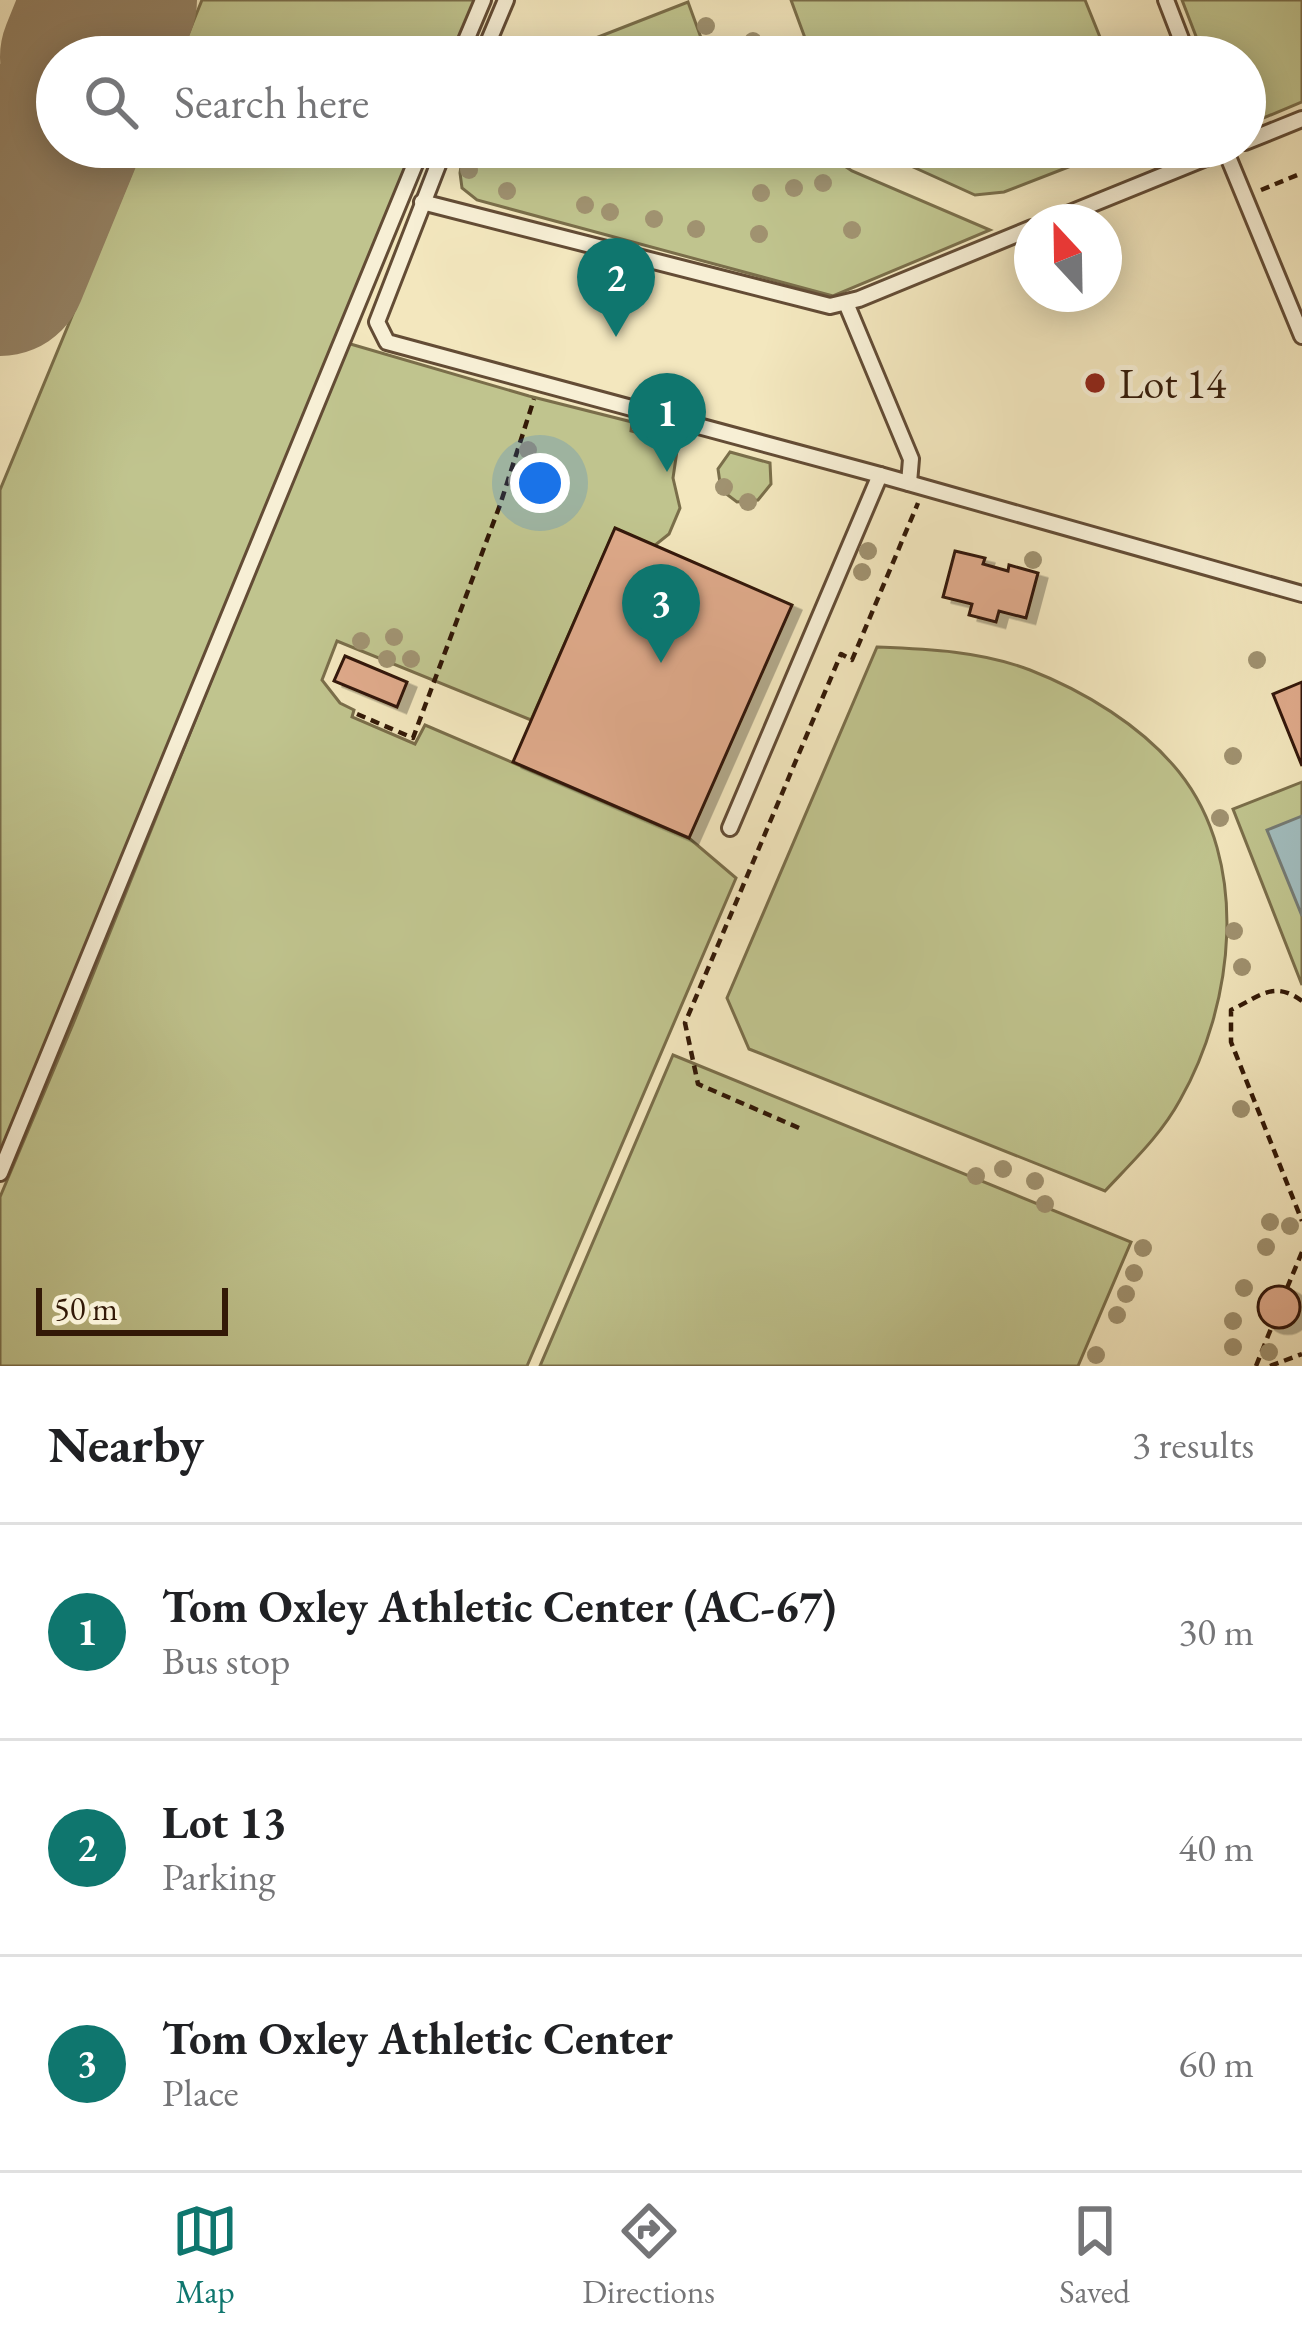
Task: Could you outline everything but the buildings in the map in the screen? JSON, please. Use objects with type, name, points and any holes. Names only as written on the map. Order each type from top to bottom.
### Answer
[{"type":"lane","points":[[467,36],[482,0]]},
{"type":"lane","points":[[491,36],[506,0]]},
{"type":"lane","points":[[1166,0],[1180,36]]},
{"type":"lane","points":[[1266,134],[1302,119]]},
{"type":"lane","points":[[0,1173],[413,168]]},
{"type":"lane","points":[[436,168],[377,322],[387,342],[1302,594]]},
{"type":"lane","points":[[1092,204],[1179,168]]},
{"type":"lane","points":[[1234,168],[1302,336]]},
{"type":"lane","points":[[422,202],[830,306],[1014,236]]},
{"type":"lane","points":[[846,303],[911,460],[916,486]]},
{"type":"lane","points":[[730,828],[880,475]]},
{"type":"path","points":[[1244,197],[1302,173]]},
{"type":"path","points":[[357,713],[412,738],[500,506],[540,382]]},
{"type":"path","points":[[799,1128],[698,1084],[685,1024],[841,654],[852,660],[916,509],[916,486]]},
{"type":"path","points":[[1302,1001],[1275,988],[1231,1010],[1230,1032],[1302,1221]]},
{"type":"path","points":[[1287,1288],[1302,1252]]},
{"type":"path","points":[[1256,1366],[1272,1326]]},
{"type":"path","points":[[1270,1366],[1302,1354]]},
{"type":"green space","points":[[202,0],[483,0],[468,36],[187,36]]},
{"type":"green space","points":[[791,0],[1085,0],[1100,36],[804,36]]},
{"type":"green space","points":[[1182,0],[1302,0],[1302,102],[1266,117],[1266,36],[1196,36]]},
{"type":"green space","points":[[688,2],[700,36],[601,36]]},
{"type":"green space","points":[[133,168],[413,168],[0,1173],[0,490]]},
{"type":"green space","points":[[461,168],[848,168],[990,230],[833,296],[477,200],[462,188]]},
{"type":"green space","points":[[915,168],[1066,168],[1004,192],[975,195]]},
{"type":"green space","points":[[347,343],[632,422],[631,431],[678,444],[673,478],[680,508],[669,534],[654,546],[615,529],[531,720],[337,641],[322,680],[340,703],[354,710],[352,717],[415,744],[425,725],[689,838],[736,878],[527,1366],[0,1366],[0,1197]]},
{"type":"green space","points":[[730,452],[770,463],[771,484],[758,500],[737,502],[721,490],[718,469]]},
{"type":"green space","points":[[877,647],[993,659],[1071,688],[1148,740],[1179,772],[1202,808],[1217,848],[1225,890],[1227,934],[1213,1021],[1172,1113],[1105,1191],[749,1049],[727,998]]},
{"type":"green space","points":[[1302,782],[1302,985],[1233,809]]},
{"type":"green space","points":[[673,1055],[1131,1242],[1078,1366],[540,1366]]},
{"type":"water","points":[[1302,816],[1302,916],[1267,830]]},
{"type":"taxiway","points":[[0,162],[37,179]]},
{"type":"runway","points":[[95,36],[110,0]]},
{"type":"runway","points":[[0,269],[41,168]]},
{"type":"place","name":"Lot 13","points":[[616,337]]},
{"type":"place","name":"Lot 14","points":[[1095,383]]},
{"type":"place","name":"Tom Oxley Athletic Center (AC-67)","points":[[667,472]]},
{"type":"place","name":"Tom Oxley Athletic Center","points":[[661,663]]}]
